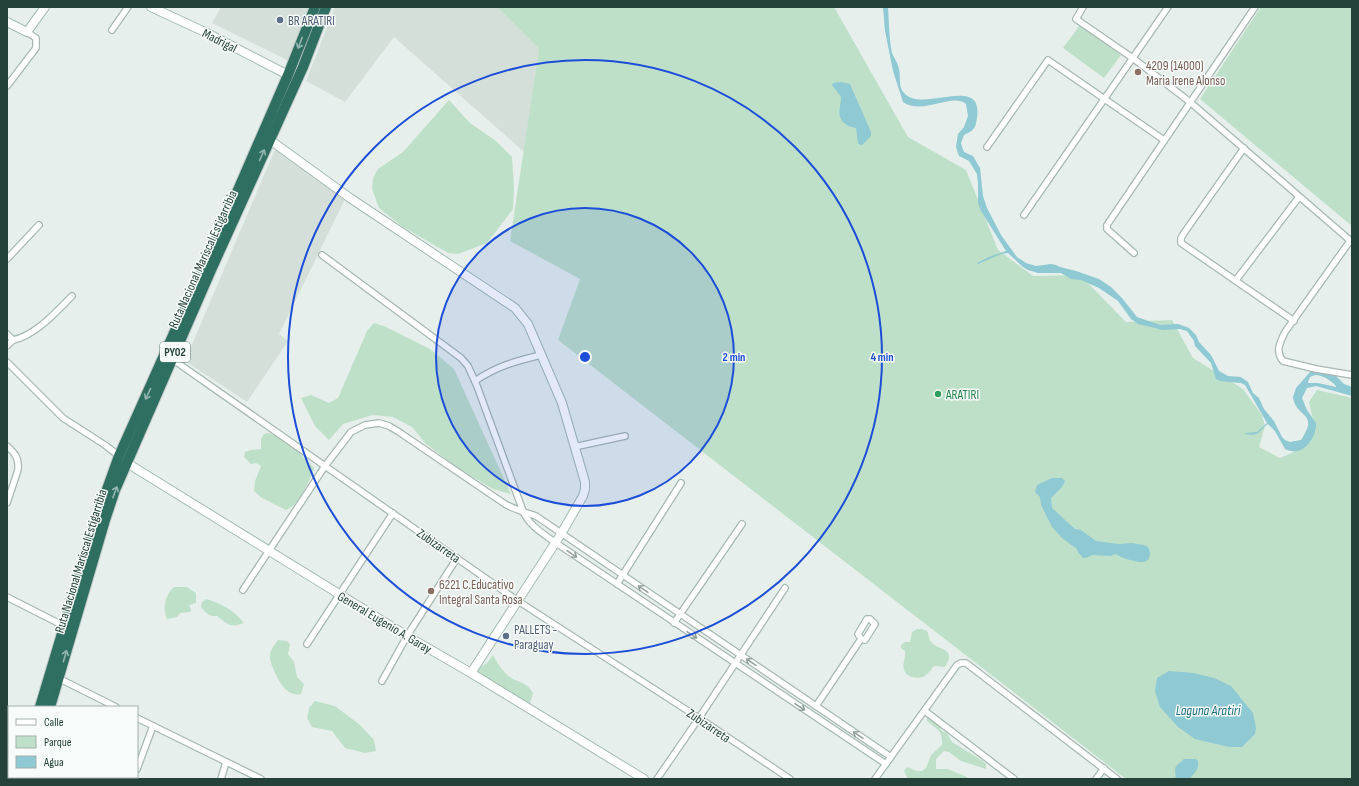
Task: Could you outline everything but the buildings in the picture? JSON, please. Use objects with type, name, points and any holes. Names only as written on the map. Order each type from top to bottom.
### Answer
[{"type":"highway","name":"Ruta Nacional Mariscal Estigarribia","points":[[50,706],[115,490],[266,137],[288,75],[315,7]]},
{"type":"highway","name":"Ruta Nacional Mariscal Estigarribia","points":[[40,706],[96,520],[119,456],[266,137],[302,67],[326,7]]},
{"type":"street","points":[[27,32],[45,7]]},
{"type":"street","points":[[112,30],[128,7]]},
{"type":"street","name":"Madrigal","points":[[151,7],[207,33],[288,75]]},
{"type":"street","points":[[1083,7],[1076,19],[1134,59],[1190,102],[1351,241],[1285,332],[1278,350],[1279,357],[1283,361],[1352,376]]},
{"type":"street","points":[[1024,216],[1134,59],[1168,7]]},
{"type":"street","points":[[1134,253],[1107,229],[1107,226],[1255,7]]},
{"type":"street","points":[[7,22],[36,38],[36,48],[7,86]]},
{"type":"street","points":[[987,147],[1048,60],[1164,140]]},
{"type":"street","points":[[266,137],[350,198],[515,308],[528,324],[562,403],[585,482],[584,496],[562,534],[471,673]]},
{"type":"street","points":[[1244,148],[1181,238],[1182,243],[1294,321]]},
{"type":"street","points":[[1236,280],[1299,196]]},
{"type":"street","points":[[7,259],[39,225]]},
{"type":"street","points":[[322,255],[461,358],[468,366],[475,381],[525,517],[530,522],[556,543],[734,664],[886,764]]},
{"type":"street","points":[[7,346],[13,340],[25,337],[47,320],[72,296]]},
{"type":"street","points":[[7,334],[13,340]]},
{"type":"street","points":[[475,381],[490,371],[508,363],[541,355]]},
{"type":"street","name":"Zubizarreta","points":[[172,359],[518,601],[699,718],[790,779]]},
{"type":"street","points":[[7,362],[64,418],[119,456]]},
{"type":"street","points":[[243,590],[325,466],[352,432],[365,426],[379,423],[390,426],[505,504],[518,511],[523,511],[536,516],[891,757]]},
{"type":"street","points":[[574,447],[625,436]]},
{"type":"street","points":[[7,446],[15,453],[19,464],[7,503]]},
{"type":"street","name":"General Eugenio A. Garay","points":[[127,463],[407,636],[471,673],[644,779]]},
{"type":"street","points":[[617,584],[681,484]]},
{"type":"street","points":[[307,644],[393,514]]},
{"type":"street","points":[[674,623],[742,524]]},
{"type":"street","points":[[382,681],[407,636],[458,558]]},
{"type":"street","points":[[657,779],[785,588]]},
{"type":"street","points":[[7,597],[64,626]]},
{"type":"street","points":[[816,706],[861,639]]},
{"type":"street","points":[[875,779],[957,665],[961,663],[966,663],[1117,779]]},
{"type":"street","points":[[58,678],[114,706]]},
{"type":"street","points":[[925,711],[1014,779]]},
{"type":"street","points":[[138,718],[261,779]]},
{"type":"street","points":[[138,766],[153,726]]},
{"type":"street","points":[[221,779],[226,762]]},
{"type":"street","points":[[1096,779],[1104,768]]},
{"type":"shaded area","points":[[221,7],[310,7],[289,61],[212,23]]},
{"type":"shaded area","points":[[335,7],[497,7],[539,49],[524,152],[394,37],[345,102],[306,81]]},
{"type":"shaded area","points":[[276,147],[347,195],[279,334],[288,341],[247,402],[185,361]]},
{"type":"green space","name":"ARATIRI","points":[[497,7],[834,7],[908,137],[966,170],[998,250],[1033,276],[1080,275],[1126,322],[1172,320],[1193,358],[1243,389],[1262,415],[1265,426],[1259,447],[1280,458],[1296,451],[1313,420],[1309,402],[1317,390],[1352,398],[1352,779],[1126,779],[558,340],[580,279],[510,241],[539,49]]},
{"type":"green space","points":[[1261,7],[1352,7],[1352,226],[1200,99]]},
{"type":"green space","points":[[1080,25],[1121,55],[1104,78],[1063,48]]},
{"type":"green space","points":[[449,100],[470,123],[496,141],[512,157],[514,188],[513,209],[487,243],[458,254],[448,253],[403,227],[379,208],[372,189],[373,178],[378,169],[403,152]]},
{"type":"green space","points":[[374,323],[384,326],[430,349],[454,369],[511,494],[493,489],[458,468],[425,443],[412,427],[393,417],[373,415],[343,424],[329,440],[315,426],[301,398],[311,395],[329,403],[338,398],[367,331]]},
{"type":"green space","points":[[269,433],[284,440],[296,449],[314,468],[313,473],[299,499],[286,510],[262,498],[254,491],[255,481],[261,466],[256,463],[251,464],[244,457],[245,452],[261,449],[261,439],[264,434]]},
{"type":"green space","points":[[174,587],[187,587],[196,593],[196,603],[189,605],[191,610],[190,612],[180,613],[177,617],[167,619],[165,615],[165,602],[168,594]]},
{"type":"green space","points":[[206,599],[227,608],[244,623],[230,625],[217,616],[208,614],[201,607],[202,602]]},
{"type":"green space","points":[[917,629],[927,631],[932,643],[946,651],[949,656],[945,667],[934,666],[923,677],[917,678],[909,676],[904,670],[903,665],[905,651],[901,648],[901,645],[905,642],[910,642],[912,632]]},
{"type":"green space","points":[[278,640],[287,641],[290,644],[288,654],[294,662],[297,677],[304,684],[301,694],[291,693],[287,690],[279,681],[272,666],[270,654],[272,648]]},
{"type":"green space","points":[[493,655],[506,674],[524,684],[531,690],[533,693],[530,703],[525,703],[489,685],[481,686],[477,674],[478,669],[487,663]]},
{"type":"green space","points":[[315,701],[335,706],[360,725],[374,740],[376,751],[365,753],[345,748],[332,731],[312,727],[307,718],[309,708]]},
{"type":"green space","points":[[927,716],[936,722],[942,731],[947,733],[952,742],[983,761],[986,764],[986,769],[961,761],[949,752],[944,751],[936,759],[936,769],[948,769],[967,777],[968,779],[908,779],[904,771],[907,767],[917,771],[922,771],[926,768],[931,755],[942,745],[940,733],[927,721]]},
{"type":"water","points":[[883,7],[888,7],[892,53],[900,72],[900,85],[904,93],[913,98],[925,100],[952,96],[964,96],[972,99],[977,107],[976,123],[970,132],[964,135],[961,143],[962,147],[964,152],[973,156],[980,168],[983,196],[987,208],[1001,235],[1017,257],[1026,263],[1036,266],[1051,264],[1056,265],[1099,279],[1111,287],[1122,298],[1137,317],[1160,325],[1178,324],[1189,328],[1211,355],[1219,371],[1228,376],[1241,377],[1248,382],[1253,393],[1259,398],[1264,409],[1274,421],[1285,440],[1290,442],[1301,440],[1306,431],[1308,419],[1298,409],[1293,397],[1296,388],[1311,371],[1336,376],[1344,384],[1352,387],[1352,396],[1316,386],[1307,388],[1302,398],[1307,410],[1316,423],[1314,435],[1306,447],[1302,449],[1293,451],[1285,449],[1275,431],[1268,424],[1254,435],[1245,434],[1257,432],[1267,423],[1245,385],[1216,379],[1211,363],[1195,346],[1194,341],[1187,331],[1180,329],[1162,330],[1138,324],[1131,319],[1118,301],[1099,288],[1081,280],[1071,279],[1061,273],[1038,273],[1028,270],[1008,253],[1001,254],[978,264],[977,263],[989,257],[1006,251],[981,211],[978,203],[977,174],[969,161],[959,156],[956,147],[958,134],[964,127],[968,116],[966,104],[960,101],[953,101],[919,107],[911,106],[903,102],[893,71],[885,31]],"holes":[[[1318,375],[1329,380],[1336,387],[1318,383],[1308,383],[1310,377]]]},
{"type":"water","points":[[841,82],[850,84],[871,132],[871,136],[862,145],[858,144],[856,128],[850,127],[843,122],[840,116],[841,97],[832,85],[833,83]]},
{"type":"water","points":[[1052,478],[1062,478],[1065,481],[1062,487],[1051,498],[1052,508],[1075,529],[1081,530],[1096,541],[1144,545],[1148,547],[1150,552],[1148,560],[1139,562],[1126,559],[1115,554],[1111,556],[1092,555],[1083,558],[1077,549],[1062,538],[1052,527],[1041,505],[1040,497],[1035,492],[1037,485]]},
{"type":"water","name":"Laguna Aratiri","points":[[1169,671],[1193,673],[1214,678],[1231,686],[1253,713],[1256,728],[1255,734],[1242,747],[1229,747],[1195,739],[1178,727],[1160,707],[1155,691],[1157,678]]},
{"type":"water","points":[[1184,759],[1196,759],[1198,761],[1197,769],[1190,779],[1176,779],[1176,767]]},
{"type":"place","name":"BR ARATIRI","points":[[280,20]]},
{"type":"place","name":"4209 (14000) Maria Irene Alonso","points":[[1138,72]]},
{"type":"place","name":"ARATIRI","points":[[938,394]]},
{"type":"place","name":"6221 C.Educativo Integral Santa Rosa","points":[[431,591]]},
{"type":"place","name":"PALLETS - Paraguay","points":[[506,636]]}]
